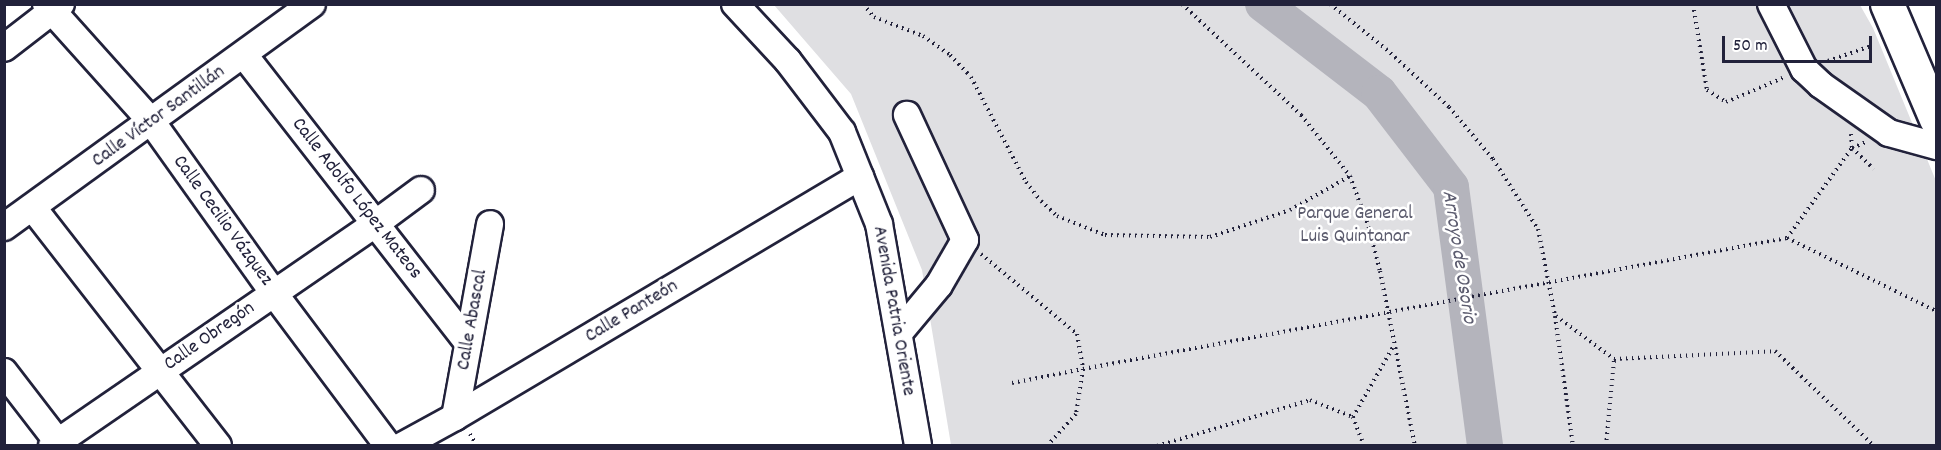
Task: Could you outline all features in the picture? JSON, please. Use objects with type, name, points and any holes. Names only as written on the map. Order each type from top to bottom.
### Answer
[{"type":"main road","points":[[1887,4],[1936,119]]},
{"type":"street","name":"Calle Víctor Santillán","points":[[4,227],[244,56],[312,4]]},
{"type":"street","name":"Avenida Patria Oriente","points":[[735,4],[788,61],[842,132],[879,224],[918,446]]},
{"type":"street","points":[[1772,4],[1804,69],[1848,106],[1889,133],[1936,146]]},
{"type":"street","points":[[4,48],[53,7]]},
{"type":"street","name":"Calle Cecilio Vázquez","points":[[53,7],[151,121],[273,292],[388,446]]},
{"type":"street","name":"Calle Adolfo López Mateos","points":[[244,56],[468,343]]},
{"type":"street","points":[[898,333],[939,285],[965,240],[907,115]]},
{"type":"street","name":"Calle Panteón","points":[[402,446],[455,417],[860,177]]},
{"type":"street","name":"Calle Obregón","points":[[57,444],[421,190]]},
{"type":"street","points":[[33,208],[218,446]]},
{"type":"street","name":"Calle Abascal","points":[[455,417],[490,224]]},
{"type":"street","points":[[4,372],[57,444]]},
{"type":"path","points":[[863,4],[874,17],[923,36],[950,55],[971,77],[1026,183],[1041,201],[1057,216],[1105,234],[1210,237],[1290,210],[1350,176]]},
{"type":"path","points":[[1182,4],[1301,115],[1350,176],[1369,228],[1414,446]]},
{"type":"path","points":[[1330,4],[1386,50],[1449,107],[1493,159],[1538,229],[1555,316],[1573,446]]},
{"type":"path","points":[[1692,4],[1707,90],[1726,102],[1804,69],[1871,46]]},
{"type":"path","points":[[1787,238],[1852,148],[1874,169]]},
{"type":"path","points":[[1012,383],[1787,238],[1936,311]]},
{"type":"path","points":[[965,240],[1077,334],[1083,369],[1076,414],[1047,446]]},
{"type":"path","points":[[1555,316],[1614,359],[1775,351],[1874,446]]},
{"type":"path","points":[[1353,417],[1394,347]]},
{"type":"path","points":[[1606,446],[1614,359]]},
{"type":"path","points":[[1157,446],[1310,400],[1353,417],[1364,446]]},
{"type":"green space","name":"Parque General Luis Quintanar","points":[[774,5],[1860,5],[1873,28],[1936,181],[1936,445],[951,445],[922,270],[851,94]]},
{"type":"waterway","name":"Arroyo de Osorio","points":[[1263,4],[1379,93],[1451,187],[1485,446]]}]
